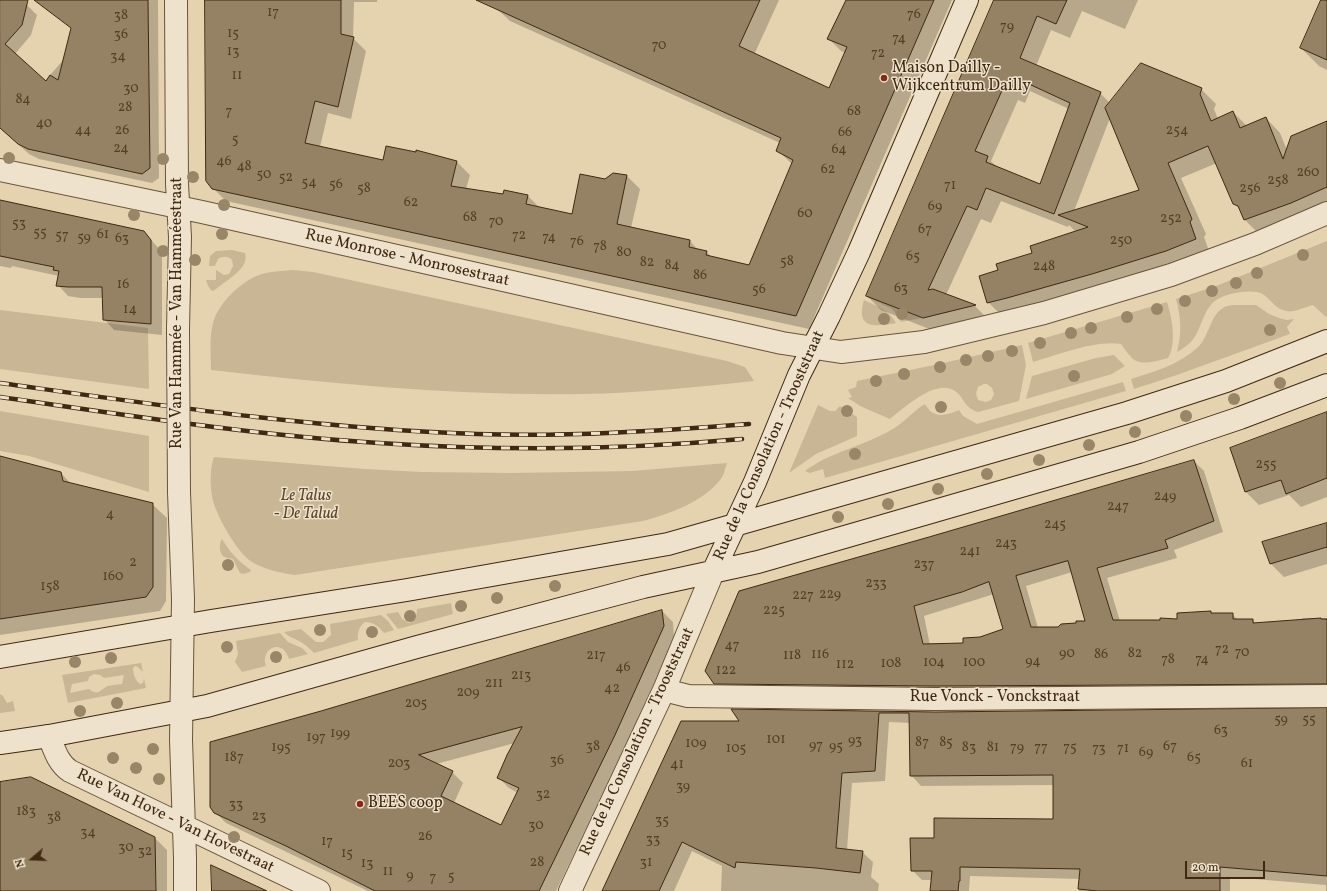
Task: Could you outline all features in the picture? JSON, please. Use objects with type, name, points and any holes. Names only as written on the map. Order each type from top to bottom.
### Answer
[{"type":"street","name":"Rue Van Hammée - Van Hamméestraat","points":[[176,0],[178,208],[180,237],[178,329],[179,492],[183,599],[181,740],[185,891]]},
{"type":"street","name":"Rue de la Consolation - Trooststraat","points":[[570,891],[664,690],[713,572],[755,482],[799,375],[814,348],[859,252],[967,0]]},
{"type":"street","name":"Rue Monrose - Monrosestraat","points":[[0,170],[178,208],[782,343],[841,352],[924,342],[1044,313],[1171,275],[1255,244],[1327,213]]},
{"type":"street","points":[[0,657],[407,590],[668,544],[1127,413],[1226,381],[1327,341]]},
{"type":"street","points":[[0,742],[49,736],[207,706],[417,647],[643,587],[758,562],[1139,452],[1240,418],[1327,385]]},
{"type":"street","name":"Rue Vonck - Vonckstraat","points":[[664,690],[688,696],[920,699],[1327,696]]},
{"type":"street","name":"Rue Van Hove - Van Hovestraat","points":[[49,736],[60,761],[70,771],[319,891]]},
{"type":"green space","points":[[1327,241],[1326,317],[1313,305],[1296,311],[1289,311],[1279,308],[1260,293],[1242,292],[1229,294],[1210,305],[1194,338],[1187,346],[1177,352],[1180,338],[1180,325],[1176,299],[1216,286]]},
{"type":"green space","points":[[232,250],[245,253],[246,258],[244,264],[241,269],[231,278],[213,291],[208,286],[206,280],[216,280],[216,270],[224,275],[229,274],[233,266],[232,260],[222,257],[218,259],[215,266],[209,266],[210,256],[216,251]]},
{"type":"green space","points":[[293,270],[313,272],[727,361],[745,367],[754,381],[625,392],[536,394],[396,388],[211,370],[211,341],[213,323],[225,301],[237,288],[252,278],[276,271]]},
{"type":"green space","points":[[865,296],[922,318],[901,322],[892,309]]},
{"type":"green space","points":[[864,300],[878,306],[890,315],[896,323],[881,325],[869,324],[862,316]]},
{"type":"green space","points":[[1167,302],[1173,330],[1171,352],[1168,358],[1159,361],[1139,362],[1131,357],[1121,344],[1111,343],[1088,346],[1033,362],[1028,343]]},
{"type":"green space","points":[[1232,305],[1256,305],[1269,314],[1279,318],[1287,320],[1294,319],[1287,327],[1290,334],[1134,389],[1131,379],[1166,367],[1182,359],[1197,348],[1204,339],[1215,316],[1223,308]]},
{"type":"green space","points":[[0,310],[148,328],[149,389],[0,369]]},
{"type":"green space","points":[[1022,345],[1026,365],[1019,401],[978,412],[970,408],[955,391],[947,388],[939,388],[921,396],[890,419],[860,406],[848,398],[852,397],[848,390],[856,387],[857,381]],"holes":[[[987,384],[992,388],[994,394],[991,400],[986,402],[978,400],[976,394],[978,387]]]},
{"type":"green space","points":[[1114,355],[1125,366],[1112,374],[1026,399],[1032,376],[1096,358]]},
{"type":"green space","points":[[1123,382],[1126,391],[825,478],[823,469],[810,473],[805,471],[825,459],[881,436],[900,424],[925,404],[932,412],[940,415],[949,414],[959,410],[963,416],[977,424]]},
{"type":"green space","points":[[818,405],[830,411],[835,411],[840,406],[857,417],[857,436],[816,454],[789,473]]},
{"type":"green space","points":[[0,411],[149,436],[149,492],[29,456],[0,451]]},
{"type":"green space","name":"Le Talus - De Talud","points":[[214,457],[422,472],[512,473],[632,471],[727,463],[721,478],[713,488],[704,495],[674,511],[643,521],[295,575],[271,570],[254,563],[244,555],[232,540],[221,521],[212,496],[211,476]]},
{"type":"green space","points":[[222,539],[235,556],[251,570],[250,572],[243,574],[240,573],[233,559],[223,556],[220,548]]},
{"type":"green space","points":[[451,603],[453,614],[398,629],[386,614],[398,612],[402,619],[409,623],[415,618],[417,609]]},
{"type":"green space","points":[[381,615],[388,621],[394,630],[384,633],[376,625],[365,622],[359,630],[358,640],[314,653],[303,643],[290,637],[284,632],[301,629],[316,642],[323,642],[331,635],[330,624]]},
{"type":"green space","points":[[280,633],[288,642],[302,648],[308,654],[289,659],[286,652],[282,648],[273,648],[266,655],[266,666],[242,672],[235,662],[238,654],[236,641]]},
{"type":"green space","points":[[141,663],[143,672],[135,666],[133,668],[133,672],[140,684],[143,683],[144,678],[146,688],[68,703],[62,675]],"holes":[[[94,674],[100,675],[104,678],[124,675],[122,684],[107,686],[98,692],[94,692],[89,689],[70,693],[72,684],[88,681],[89,677]]]},
{"type":"green space","points":[[0,694],[7,703],[13,701],[15,711],[0,713]]},
{"type":"building","points":[[0,0],[28,0],[22,25],[5,44],[46,81],[50,75],[58,80],[71,28],[34,0],[148,0],[150,168],[142,174],[28,149],[18,144],[0,128]]},
{"type":"building","points":[[205,0],[341,0],[341,34],[354,37],[338,107],[315,101],[305,143],[383,160],[386,146],[416,152],[416,150],[457,161],[451,186],[503,194],[504,190],[528,195],[526,204],[572,214],[580,174],[605,179],[613,173],[627,175],[617,224],[690,240],[689,247],[707,251],[706,255],[749,265],[793,160],[776,151],[781,138],[476,0],[760,0],[739,46],[829,88],[847,47],[827,39],[846,0],[934,0],[796,316],[212,189],[206,181]]},
{"type":"building","points":[[994,0],[1067,0],[1056,24],[1037,16],[1020,58],[1101,92],[1054,214],[986,188],[977,210],[967,206],[928,290],[933,289],[976,305],[923,318],[866,296]],"holes":[[[1016,78],[1070,103],[1040,184],[986,162],[988,156],[975,151],[1004,86],[1011,89]]]},
{"type":"building","points":[[1321,0],[1327,0],[1327,60],[1300,48]]},
{"type":"building","points":[[1141,63],[1202,88],[1200,94],[1211,121],[1233,111],[1240,128],[1266,117],[1283,159],[1291,136],[1327,121],[1327,187],[1291,203],[1244,220],[1238,206],[1233,204],[1208,146],[1168,163],[1192,219],[1190,222],[1196,239],[1166,251],[1092,274],[987,303],[979,276],[998,270],[996,264],[1032,253],[1030,246],[1088,227],[1058,215],[1139,190],[1105,108]]},
{"type":"building","points":[[0,200],[144,231],[151,240],[151,324],[103,320],[102,287],[56,286],[59,271],[53,270],[54,267],[0,256]]},
{"type":"building","points":[[1327,412],[1327,478],[1286,494],[1281,480],[1245,492],[1230,448]]},
{"type":"building","points":[[0,456],[61,472],[63,481],[153,503],[153,587],[146,597],[0,619]]},
{"type":"building","points":[[1194,460],[1214,521],[1165,540],[1168,548],[1097,568],[1113,620],[1160,620],[1160,618],[1177,619],[1177,613],[1211,611],[1211,613],[1233,613],[1233,619],[1253,619],[1253,623],[1321,618],[1327,619],[1327,684],[935,686],[714,684],[705,671],[739,591]],"holes":[[[1068,561],[1085,621],[1061,624],[1058,627],[1031,627],[1016,576]],[[989,582],[1003,629],[980,637],[963,638],[963,643],[923,644],[914,606],[962,592]]]},
{"type":"building","points":[[1327,523],[1327,547],[1270,564],[1262,542]]},
{"type":"building","points":[[662,610],[664,626],[615,735],[539,891],[375,891],[286,846],[214,813],[210,807],[210,742],[321,711]],"holes":[[[522,727],[497,778],[519,788],[501,825],[441,796],[453,771],[419,755]]]},
{"type":"building","points":[[1327,708],[1327,876],[1220,867],[1220,891],[1098,891],[1078,889],[1080,869],[960,867],[958,891],[930,891],[932,871],[911,871],[910,838],[934,838],[934,818],[1053,819],[1053,775],[910,776],[909,713],[879,713],[875,771],[842,773],[836,848],[863,851],[860,873],[736,862],[735,868],[682,842],[659,891],[602,891],[681,721],[739,721],[731,709],[935,712]]},
{"type":"building","points":[[31,777],[155,837],[156,891],[0,891],[0,782]]},
{"type":"building","points":[[211,865],[267,891],[212,891]]},
{"type":"railway","points":[[0,383],[238,415],[357,427],[417,431],[545,435],[647,431],[749,424]]},
{"type":"railway","points":[[0,397],[236,430],[424,446],[515,448],[606,447],[697,443],[742,439]]},
{"type":"place","name":"Maison Dailly - Wijkcentrum Dailly","points":[[884,78]]},
{"type":"place","name":"BEES coop","points":[[360,804]]}]
